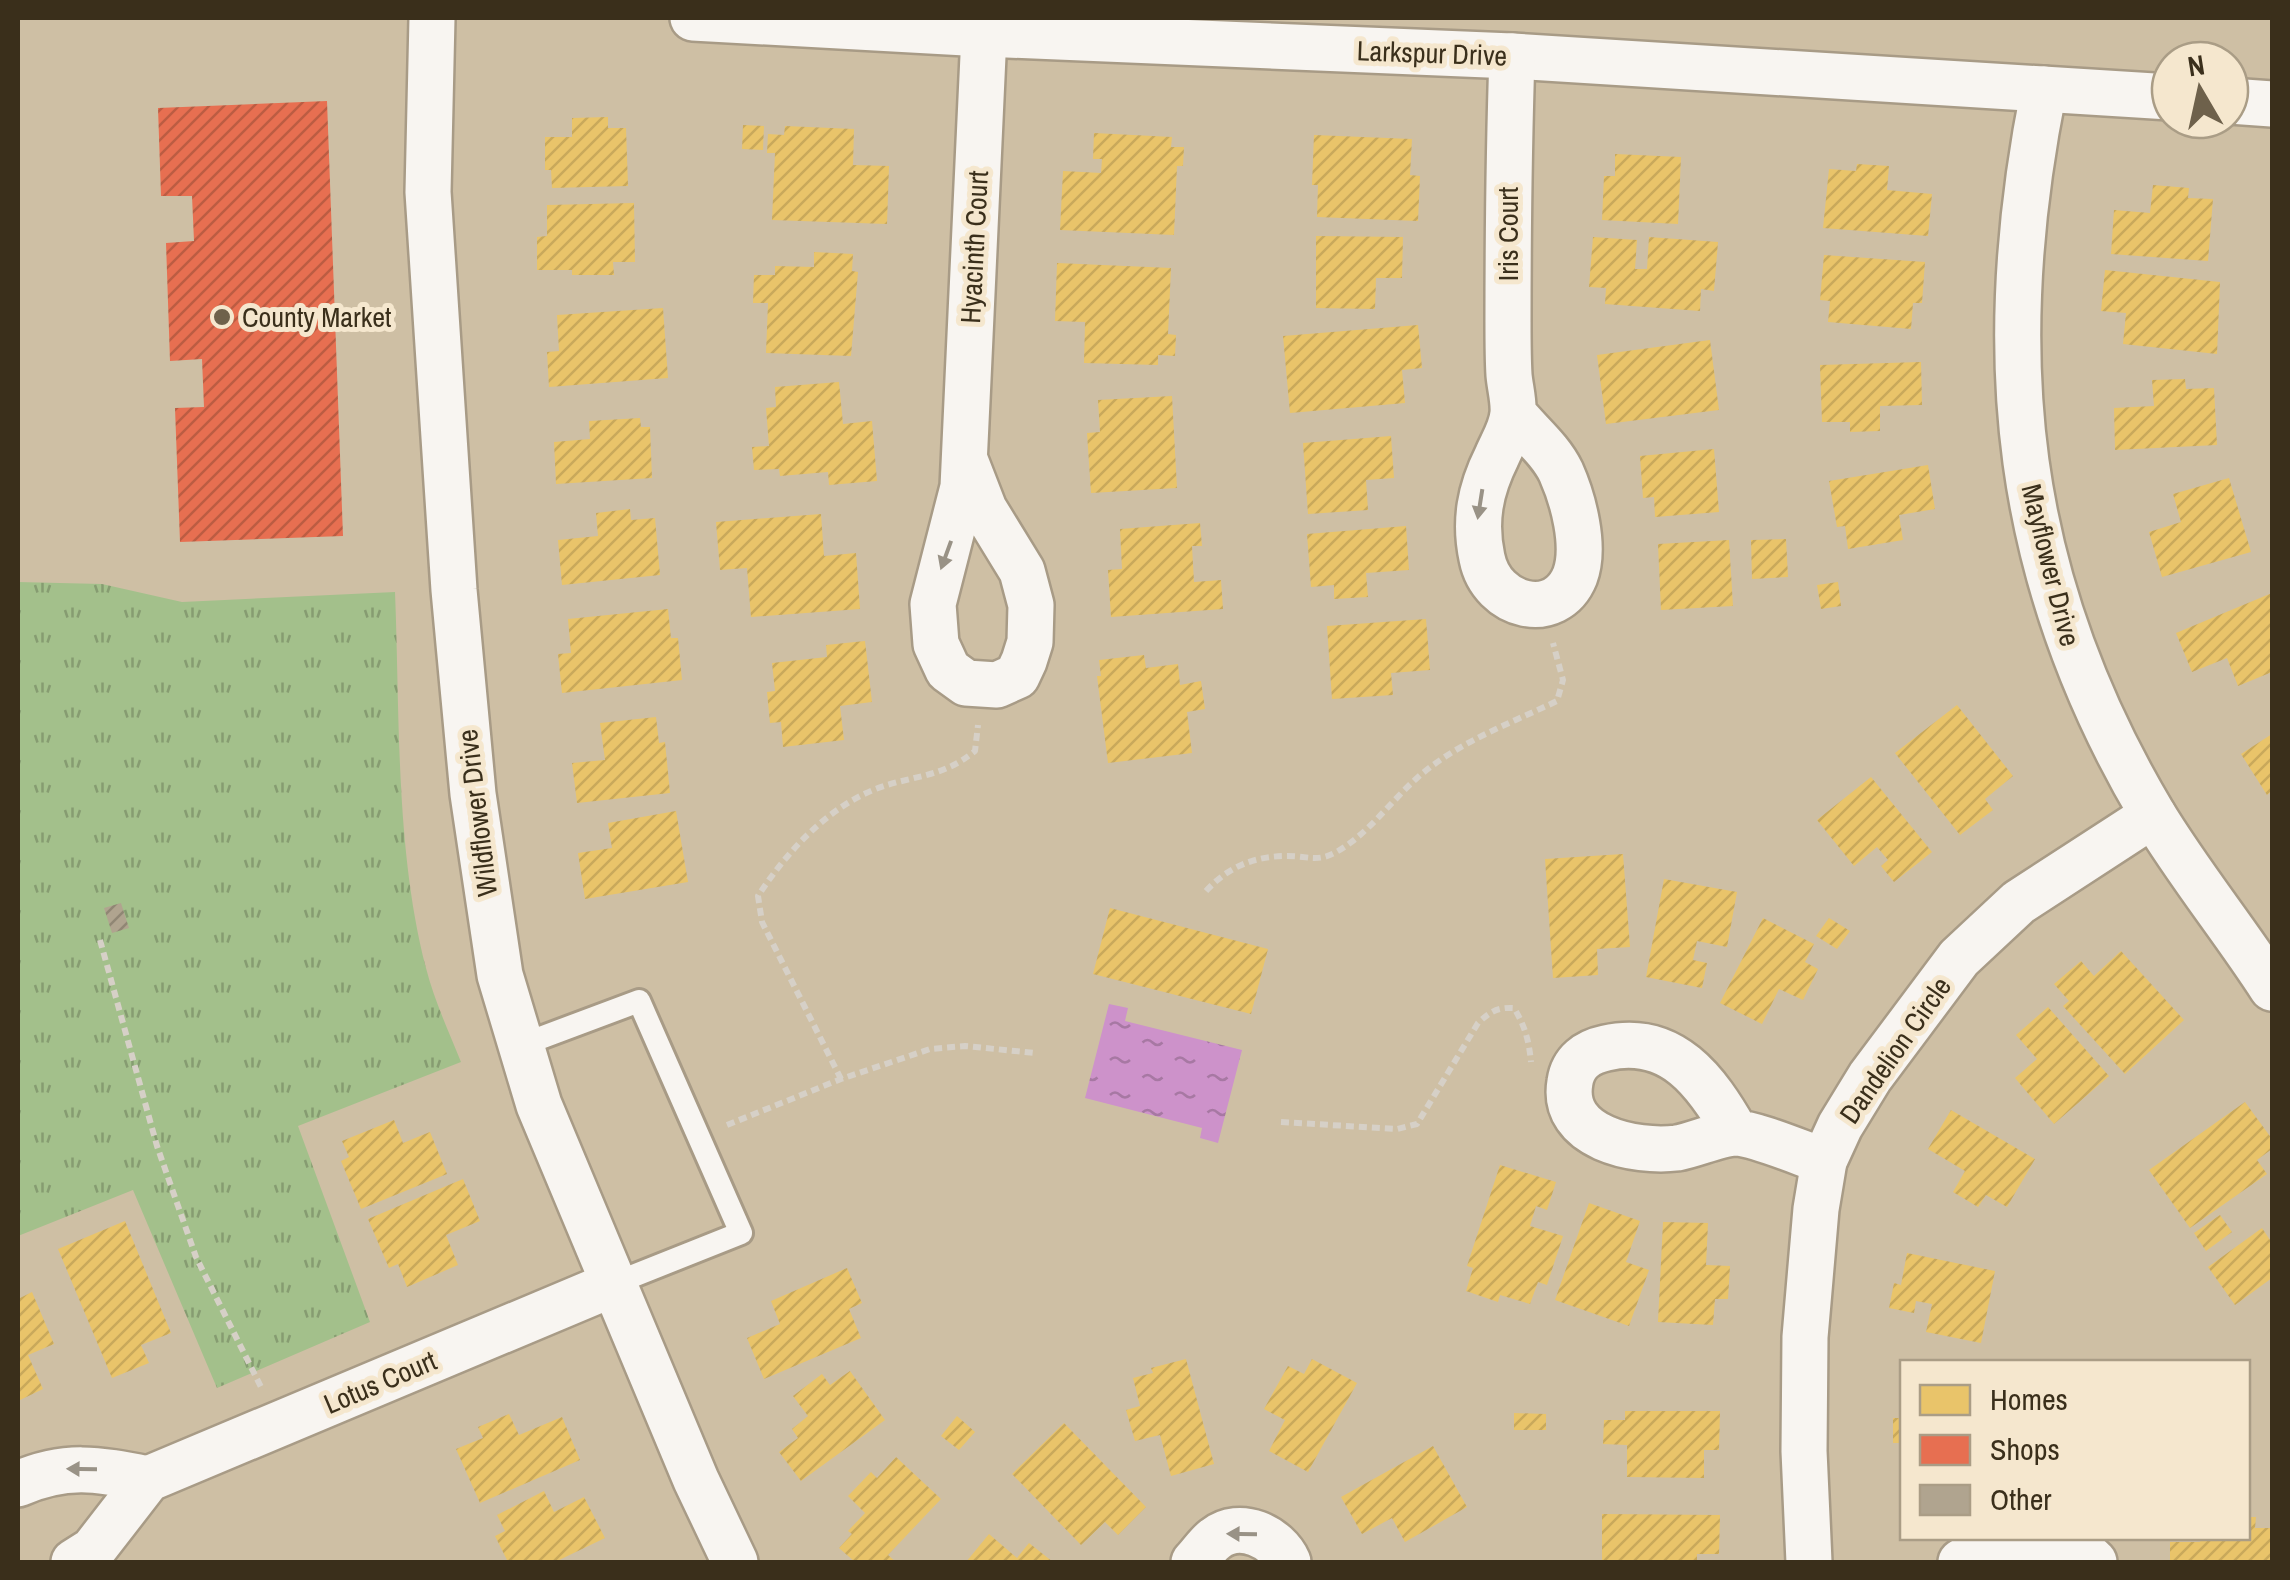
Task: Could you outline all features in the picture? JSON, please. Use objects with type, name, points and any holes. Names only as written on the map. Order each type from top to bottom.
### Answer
[{"type":"street","name":"Wildflower Drive","points":[[432,18],[428,192],[454,590],[473,794],[500,975],[539,1105],[696,1480],[736,1562]]},
{"type":"street","name":"Larkspur Drive","points":[[693,18],[1512,56],[2150,96]]},
{"type":"street","name":"Hyacinth Court","points":[[965,460],[984,34]]},
{"type":"street","name":"Iris Court","points":[[1512,56],[1508,190],[1509,373],[1513,412]]},
{"type":"street","name":"Mayflower Drive","points":[[2044,89],[2030,154],[2016,282],[2019,406],[2045,563],[2079,669],[2113,744],[2153,815],[2272,988]]},
{"type":"street","name":"Dandelion Circle","points":[[1808,1562],[1805,1337],[1824,1162],[1840,1126],[1870,1077],[1960,958],[2018,902],[2153,815]]},
{"type":"street","points":[[1736,1133],[1824,1162]]},
{"type":"street","name":"Lotus Court","points":[[74,1562],[93,1550],[148,1479],[612,1284]]},
{"type":"street","points":[[18,1484],[58,1469],[79,1468],[148,1479]]},
{"type":"street","points":[[1194,1562],[1219,1536],[1252,1531],[1276,1544],[1288,1562]]},
{"type":"street","points":[[1961,1562],[1992,1546],[2029,1540],[2068,1543],[2094,1562]]},
{"type":"lane","points":[[519,1046],[638,1001],[741,1233],[612,1284]]},
{"type":"path","points":[[1206,891],[1221,875],[1246,862],[1288,856],[1319,860],[1342,849],[1418,776],[1479,735],[1557,701],[1563,680],[1553,642]]},
{"type":"path","points":[[841,1079],[762,922],[758,896],[778,866],[844,804],[876,788],[928,777],[958,765],[975,750],[978,720]]},
{"type":"path","points":[[100,940],[157,1146],[196,1258],[280,1424]]},
{"type":"path","points":[[1281,1122],[1397,1129],[1417,1124],[1478,1023],[1492,1010],[1503,1007],[1514,1008],[1528,1035],[1532,1071]]},
{"type":"path","points":[[698,1136],[841,1079],[930,1049],[965,1046],[1035,1053]]},
{"type":"green space","points":[[18,582],[102,584],[182,602],[395,592],[401,781],[409,876],[429,980],[461,1062],[298,1126],[370,1322],[217,1388],[133,1190],[18,1236]]},
{"type":"water","points":[[1109,1004],[1128,1008],[1125,1021],[1242,1050],[1218,1143],[1200,1138],[1202,1128],[1085,1098]]},
{"type":"building: Homes","points":[[608,117],[608,128],[626,128],[628,186],[552,188],[551,170],[545,170],[545,137],[572,137],[572,118]]},
{"type":"building: Homes","points":[[743,125],[764,126],[763,150],[742,149]]},
{"type":"building: Homes","points":[[785,126],[854,129],[853,165],[889,166],[887,224],[772,220],[775,153],[767,153],[768,134],[784,135]]},
{"type":"building: Homes","points":[[1094,133],[1172,137],[1171,147],[1184,147],[1183,166],[1177,166],[1174,235],[1060,230],[1063,171],[1101,173],[1102,159],[1093,159]]},
{"type":"building: Homes","points":[[1314,135],[1412,139],[1410,175],[1420,176],[1418,221],[1317,217],[1318,185],[1312,185]]},
{"type":"building: Homes","points":[[1615,154],[1681,157],[1678,224],[1602,220],[1604,176],[1615,176]]},
{"type":"building: Homes","points":[[1857,164],[1889,166],[1887,190],[1932,194],[1928,236],[1823,228],[1829,169],[1856,171]]},
{"type":"building: Homes","points":[[2153,185],[2189,188],[2188,198],[2213,199],[2208,261],[2111,254],[2114,210],[2150,213]]},
{"type":"building: Homes","points":[[634,203],[635,262],[613,262],[614,275],[537,270],[537,237],[547,236],[547,205]]},
{"type":"building: Homes","points":[[1316,236],[1403,237],[1402,278],[1376,278],[1375,309],[1316,308]]},
{"type":"building: Homes","points":[[1593,237],[1637,240],[1635,269],[1647,269],[1649,237],[1718,242],[1714,291],[1701,289],[1700,311],[1605,304],[1606,288],[1589,287]]},
{"type":"building: Homes","points":[[814,252],[853,254],[852,271],[858,272],[851,356],[766,353],[768,303],[753,303],[754,275],[775,275],[775,266],[814,267]]},
{"type":"building: Homes","points":[[1824,255],[1925,262],[1922,303],[1913,303],[1911,329],[1828,322],[1830,301],[1820,300]]},
{"type":"building: Homes","points":[[1057,263],[1171,268],[1168,334],[1176,335],[1175,356],[1158,355],[1158,365],[1084,363],[1085,322],[1055,321]]},
{"type":"building: Homes","points":[[2105,270],[2220,282],[2217,354],[2123,344],[2126,313],[2101,311]]},
{"type":"building: Homes","points":[[663,308],[668,378],[549,387],[547,352],[559,351],[557,315]]},
{"type":"building: Homes","points":[[1418,325],[1422,368],[1402,370],[1405,403],[1290,413],[1283,336]]},
{"type":"building: Homes","points":[[1710,340],[1719,410],[1606,424],[1597,355]]},
{"type":"building: Homes","points":[[1921,362],[1922,405],[1880,406],[1880,431],[1850,432],[1850,422],[1822,422],[1820,365]]},
{"type":"building: Homes","points":[[2185,379],[2186,389],[2214,388],[2217,445],[2115,450],[2114,408],[2154,406],[2152,380]]},
{"type":"building: Homes","points":[[839,382],[843,424],[872,421],[877,481],[829,485],[828,472],[780,476],[779,469],[754,470],[752,447],[769,446],[766,408],[776,407],[775,387]]},
{"type":"building: Homes","points":[[1172,396],[1177,488],[1091,493],[1087,433],[1100,432],[1098,400]]},
{"type":"building: Homes","points":[[640,418],[641,427],[650,427],[652,478],[556,484],[554,442],[590,439],[589,421]]},
{"type":"building: Homes","points":[[1391,436],[1394,478],[1366,480],[1368,510],[1308,514],[1303,443]]},
{"type":"building: Homes","points":[[1714,449],[1719,512],[1655,517],[1654,497],[1643,498],[1640,456]]},
{"type":"building: Homes","points":[[1928,465],[1935,509],[1899,515],[1903,540],[1848,549],[1845,526],[1837,527],[1829,481]]},
{"type":"building: Homes","points":[[2229,478],[2251,552],[2162,577],[2149,532],[2181,522],[2173,494]]},
{"type":"building: Homes","points":[[630,509],[631,520],[655,518],[660,575],[562,585],[558,540],[598,536],[596,513]]},
{"type":"building: Homes","points":[[821,514],[824,556],[856,553],[860,609],[751,617],[747,568],[720,570],[716,522]]},
{"type":"building: Homes","points":[[1200,523],[1202,546],[1192,546],[1194,582],[1221,580],[1223,609],[1111,617],[1108,570],[1122,569],[1120,529]]},
{"type":"building: Homes","points":[[1406,526],[1409,570],[1366,573],[1368,597],[1334,599],[1334,585],[1311,587],[1307,534]]},
{"type":"building: Homes","points":[[1786,539],[1788,577],[1752,579],[1751,540]]},
{"type":"building: Homes","points":[[1729,540],[1733,606],[1661,610],[1658,544]]},
{"type":"building: Homes","points":[[1838,582],[1841,606],[1821,609],[1817,585]]},
{"type":"building: Homes","points":[[2272,593],[2272,672],[2238,686],[2227,658],[2192,672],[2176,633]]},
{"type":"building: Homes","points":[[668,609],[671,638],[678,638],[682,680],[562,693],[558,654],[571,653],[568,619]]},
{"type":"building: Homes","points":[[1426,619],[1430,670],[1391,673],[1393,695],[1332,699],[1327,626]]},
{"type":"building: Homes","points":[[865,641],[872,702],[840,706],[844,740],[783,747],[781,722],[770,723],[767,692],[775,691],[772,663],[827,657],[826,645]]},
{"type":"building: Homes","points":[[1144,655],[1146,668],[1178,664],[1180,685],[1201,681],[1205,709],[1187,712],[1192,753],[1108,763],[1097,676],[1101,676],[1099,660]]},
{"type":"building: Homes","points":[[1957,705],[2013,776],[1985,799],[1993,810],[1960,835],[1895,753]]},
{"type":"building: Homes","points":[[656,717],[659,743],[665,742],[670,793],[577,803],[572,763],[605,760],[600,723]]},
{"type":"building: Homes","points":[[2272,734],[2272,791],[2267,795],[2241,754]]},
{"type":"building: Homes","points":[[1871,777],[1932,852],[1894,882],[1881,866],[1888,860],[1877,847],[1854,866],[1817,820]]},
{"type":"building: Homes","points":[[676,811],[688,882],[585,899],[578,853],[612,848],[608,823]]},
{"type":"building: Homes","points":[[1623,854],[1630,947],[1597,949],[1598,975],[1553,978],[1545,859]]},
{"type":"building: Homes","points":[[1664,879],[1737,892],[1727,947],[1697,941],[1693,960],[1707,963],[1702,988],[1646,977]]},
{"type":"building: Homes","points":[[1110,908],[1268,949],[1251,1014],[1093,974]]},
{"type":"building: Homes","points":[[1763,918],[1814,944],[1805,962],[1818,969],[1803,1000],[1779,989],[1762,1024],[1720,1003]]},
{"type":"building: Homes","points":[[1829,918],[1850,931],[1837,949],[1816,936]]},
{"type":"building: Homes","points":[[2121,951],[2184,1020],[2125,1074],[2063,1006],[2069,1001],[2054,984],[2081,961],[2094,976]]},
{"type":"building: Homes","points":[[2048,1007],[2109,1076],[2054,1124],[2015,1078],[2037,1059],[2016,1035]]},
{"type":"building: Homes","points":[[2245,1102],[2272,1139],[2272,1149],[2257,1160],[2267,1174],[2190,1228],[2149,1170]]},
{"type":"building: Homes","points":[[1951,1110],[2035,1159],[2007,1207],[1986,1195],[1978,1207],[1953,1192],[1965,1171],[1928,1149]]},
{"type":"building: Homes","points":[[394,1120],[403,1143],[430,1132],[447,1174],[361,1209],[341,1161],[349,1157],[342,1141]]},
{"type":"building: Homes","points":[[1500,1165],[1556,1182],[1547,1210],[1536,1206],[1530,1226],[1563,1236],[1547,1285],[1538,1282],[1530,1304],[1500,1295],[1498,1302],[1466,1291],[1473,1268],[1467,1266]]},
{"type":"building: Homes","points":[[463,1179],[480,1221],[446,1235],[458,1265],[407,1287],[398,1264],[389,1268],[368,1219]]},
{"type":"building: Homes","points":[[1589,1203],[1640,1221],[1626,1262],[1649,1270],[1629,1326],[1555,1300]]},
{"type":"building: Homes","points":[[2220,1215],[2232,1232],[2206,1251],[2194,1233]]},
{"type":"building: Homes","points":[[125,1221],[171,1333],[141,1345],[149,1363],[112,1378],[58,1249]]},
{"type":"building: Homes","points":[[1663,1222],[1708,1223],[1706,1265],[1730,1266],[1728,1299],[1715,1299],[1713,1325],[1658,1322]]},
{"type":"building: Homes","points":[[2262,1228],[2272,1243],[2272,1278],[2235,1305],[2208,1267]]},
{"type":"building: Homes","points":[[1907,1253],[1995,1271],[1981,1343],[1926,1332],[1932,1304],[1916,1301],[1914,1313],[1889,1308],[1894,1283],[1901,1285]]},
{"type":"building: Homes","points":[[847,1268],[862,1303],[849,1309],[861,1338],[764,1379],[747,1338],[780,1324],[771,1301]]},
{"type":"building: Homes","points":[[32,1292],[54,1344],[28,1355],[43,1389],[18,1401],[18,1299]]},
{"type":"building: Homes","points":[[1186,1359],[1214,1464],[1171,1476],[1160,1435],[1135,1441],[1126,1410],[1140,1406],[1133,1378],[1153,1373],[1151,1368]]},
{"type":"building: Homes","points":[[1312,1359],[1357,1383],[1308,1472],[1269,1451],[1285,1420],[1264,1409],[1288,1366],[1304,1374]]},
{"type":"building: Homes","points":[[850,1371],[885,1420],[801,1481],[779,1452],[798,1438],[792,1429],[808,1416],[793,1396],[822,1374],[830,1385]]},
{"type":"building: Homes","points":[[1625,1411],[1720,1411],[1719,1450],[1704,1450],[1704,1478],[1627,1477],[1627,1445],[1603,1444],[1604,1420],[1625,1420]]},
{"type":"building: Homes","points":[[1514,1413],[1546,1414],[1546,1430],[1514,1430]]},
{"type":"building: Homes","points":[[509,1414],[519,1435],[562,1417],[580,1460],[480,1503],[456,1449],[483,1438],[478,1427]]},
{"type":"building: Homes","points":[[957,1416],[975,1432],[959,1450],[941,1436]]},
{"type":"building: Homes","points":[[1893,1418],[1900,1418],[1900,1443],[1893,1443]]},
{"type":"building: Homes","points":[[1064,1423],[1146,1507],[1118,1535],[1105,1522],[1081,1545],[1012,1474]]},
{"type":"building: Homes","points":[[1433,1446],[1467,1507],[1405,1542],[1392,1518],[1362,1534],[1341,1497]]},
{"type":"building: Homes","points":[[896,1457],[941,1499],[888,1555],[896,1562],[855,1562],[839,1548],[865,1513],[848,1496],[871,1472],[877,1478]]},
{"type":"building: Homes","points":[[544,1491],[554,1512],[584,1497],[605,1538],[555,1562],[508,1562],[495,1536],[505,1531],[497,1515]]},
{"type":"building: Homes","points":[[1602,1514],[1720,1515],[1719,1554],[1697,1554],[1697,1562],[1602,1562]]},
{"type":"building: Homes","points":[[2250,1517],[2256,1517],[2255,1528],[2272,1528],[2272,1562],[2170,1562],[2170,1542],[2250,1540]]},
{"type":"building: Homes","points":[[989,1534],[1017,1558],[1029,1543],[1053,1562],[966,1562]]},
{"type":"building: Shops","points":[[327,101],[343,536],[180,542],[175,408],[204,407],[202,359],[170,361],[166,243],[194,241],[192,196],[161,196],[158,108]]},
{"type":"building: Other","points":[[121,903],[129,928],[112,933],[104,908]]},
{"type":"place","name":"County Market","points":[[222,317]]}]
